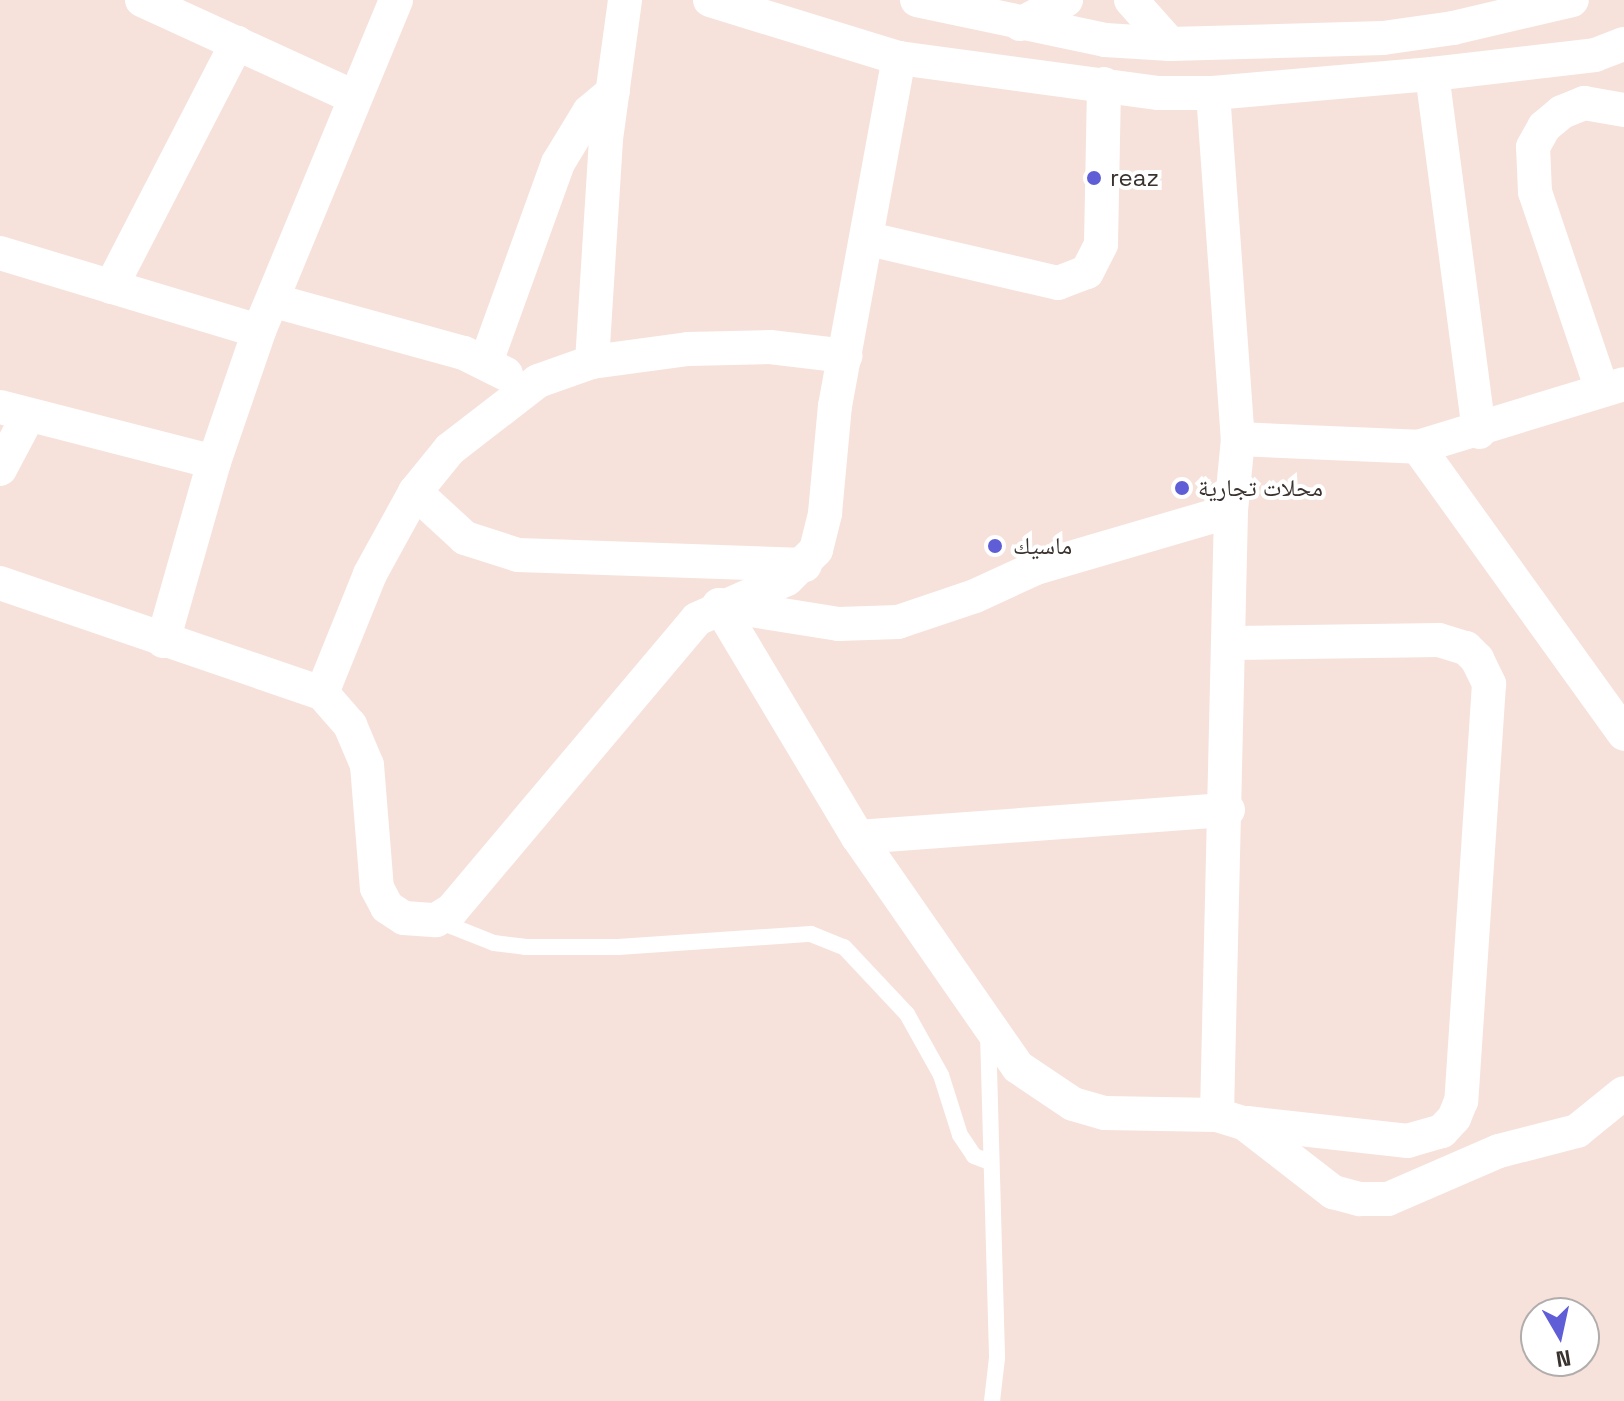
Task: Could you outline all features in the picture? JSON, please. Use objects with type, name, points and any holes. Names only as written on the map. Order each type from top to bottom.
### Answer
[{"type":"street","points":[[142,0],[354,97]]},
{"type":"street","points":[[163,641],[214,462],[259,331],[275,301],[354,97],[396,0]]},
{"type":"street","points":[[592,362],[613,92],[625,0]]},
{"type":"street","points":[[710,0],[899,58],[1159,93],[1213,93],[1432,74],[1595,55],[1624,44]]},
{"type":"street","points":[[917,0],[1105,40],[1170,44],[1383,38],[1453,28],[1572,0]]},
{"type":"street","points":[[1020,24],[1066,0]]},
{"type":"street","points":[[1131,0],[1170,44]]},
{"type":"street","points":[[111,287],[237,43]]},
{"type":"street","points":[[0,583],[322,693],[350,725],[367,765],[377,888],[387,907],[404,918],[436,920],[452,910],[681,636],[719,605],[787,579],[805,565],[822,532],[845,356],[869,239],[899,58]]},
{"type":"street","points":[[1432,74],[1479,432]]},
{"type":"street","points":[[869,239],[1058,283],[1087,272],[1101,244],[1104,84]]},
{"type":"street","points":[[486,362],[558,163],[589,112],[613,92]]},
{"type":"street","points":[[1213,93],[1238,439],[1231,511],[1228,810],[1230,1119]]},
{"type":"street","points":[[1238,439],[1418,447],[1479,432],[1613,387],[1535,192],[1533,147],[1544,127],[1562,112],[1584,103],[1624,110]]},
{"type":"street","points":[[0,253],[259,331]]},
{"type":"street","points":[[275,301],[486,362],[506,374],[538,381]]},
{"type":"street","points":[[322,693],[370,574],[415,492],[471,430],[538,381],[592,362],[743,346],[845,356]]},
{"type":"street","points":[[0,469],[14,412],[214,462]]},
{"type":"street","points":[[1418,447],[1624,734]]},
{"type":"street","points":[[415,492],[465,538],[518,555],[805,565]]},
{"type":"street","points":[[719,605],[839,624],[898,622],[1036,568],[1231,511]]},
{"type":"street","points":[[719,605],[858,837],[1018,1067],[1073,1104],[1105,1113],[1230,1119],[1408,1141],[1442,1131],[1454,1118],[1461,1101],[1489,684],[1477,659],[1466,648],[1439,640],[1232,643]]},
{"type":"street","points":[[858,837],[1228,810]]},
{"type":"street","points":[[1230,1119],[1333,1192],[1360,1199],[1388,1199],[1499,1151],[1577,1131],[1624,1093]]},
{"type":"lane","points":[[436,920],[494,943],[525,947],[618,947],[811,934],[844,947],[907,1014],[941,1075],[960,1135],[974,1156],[990,1162]]},
{"type":"lane","points":[[988,1023],[997,1358],[992,1401]]},
{"type":"place","name":"reaz","points":[[1094,178]]},
{"type":"place","name":"محلات تجارية","points":[[1182,488]]},
{"type":"place","name":"ماسيك","points":[[995,546]]}]
